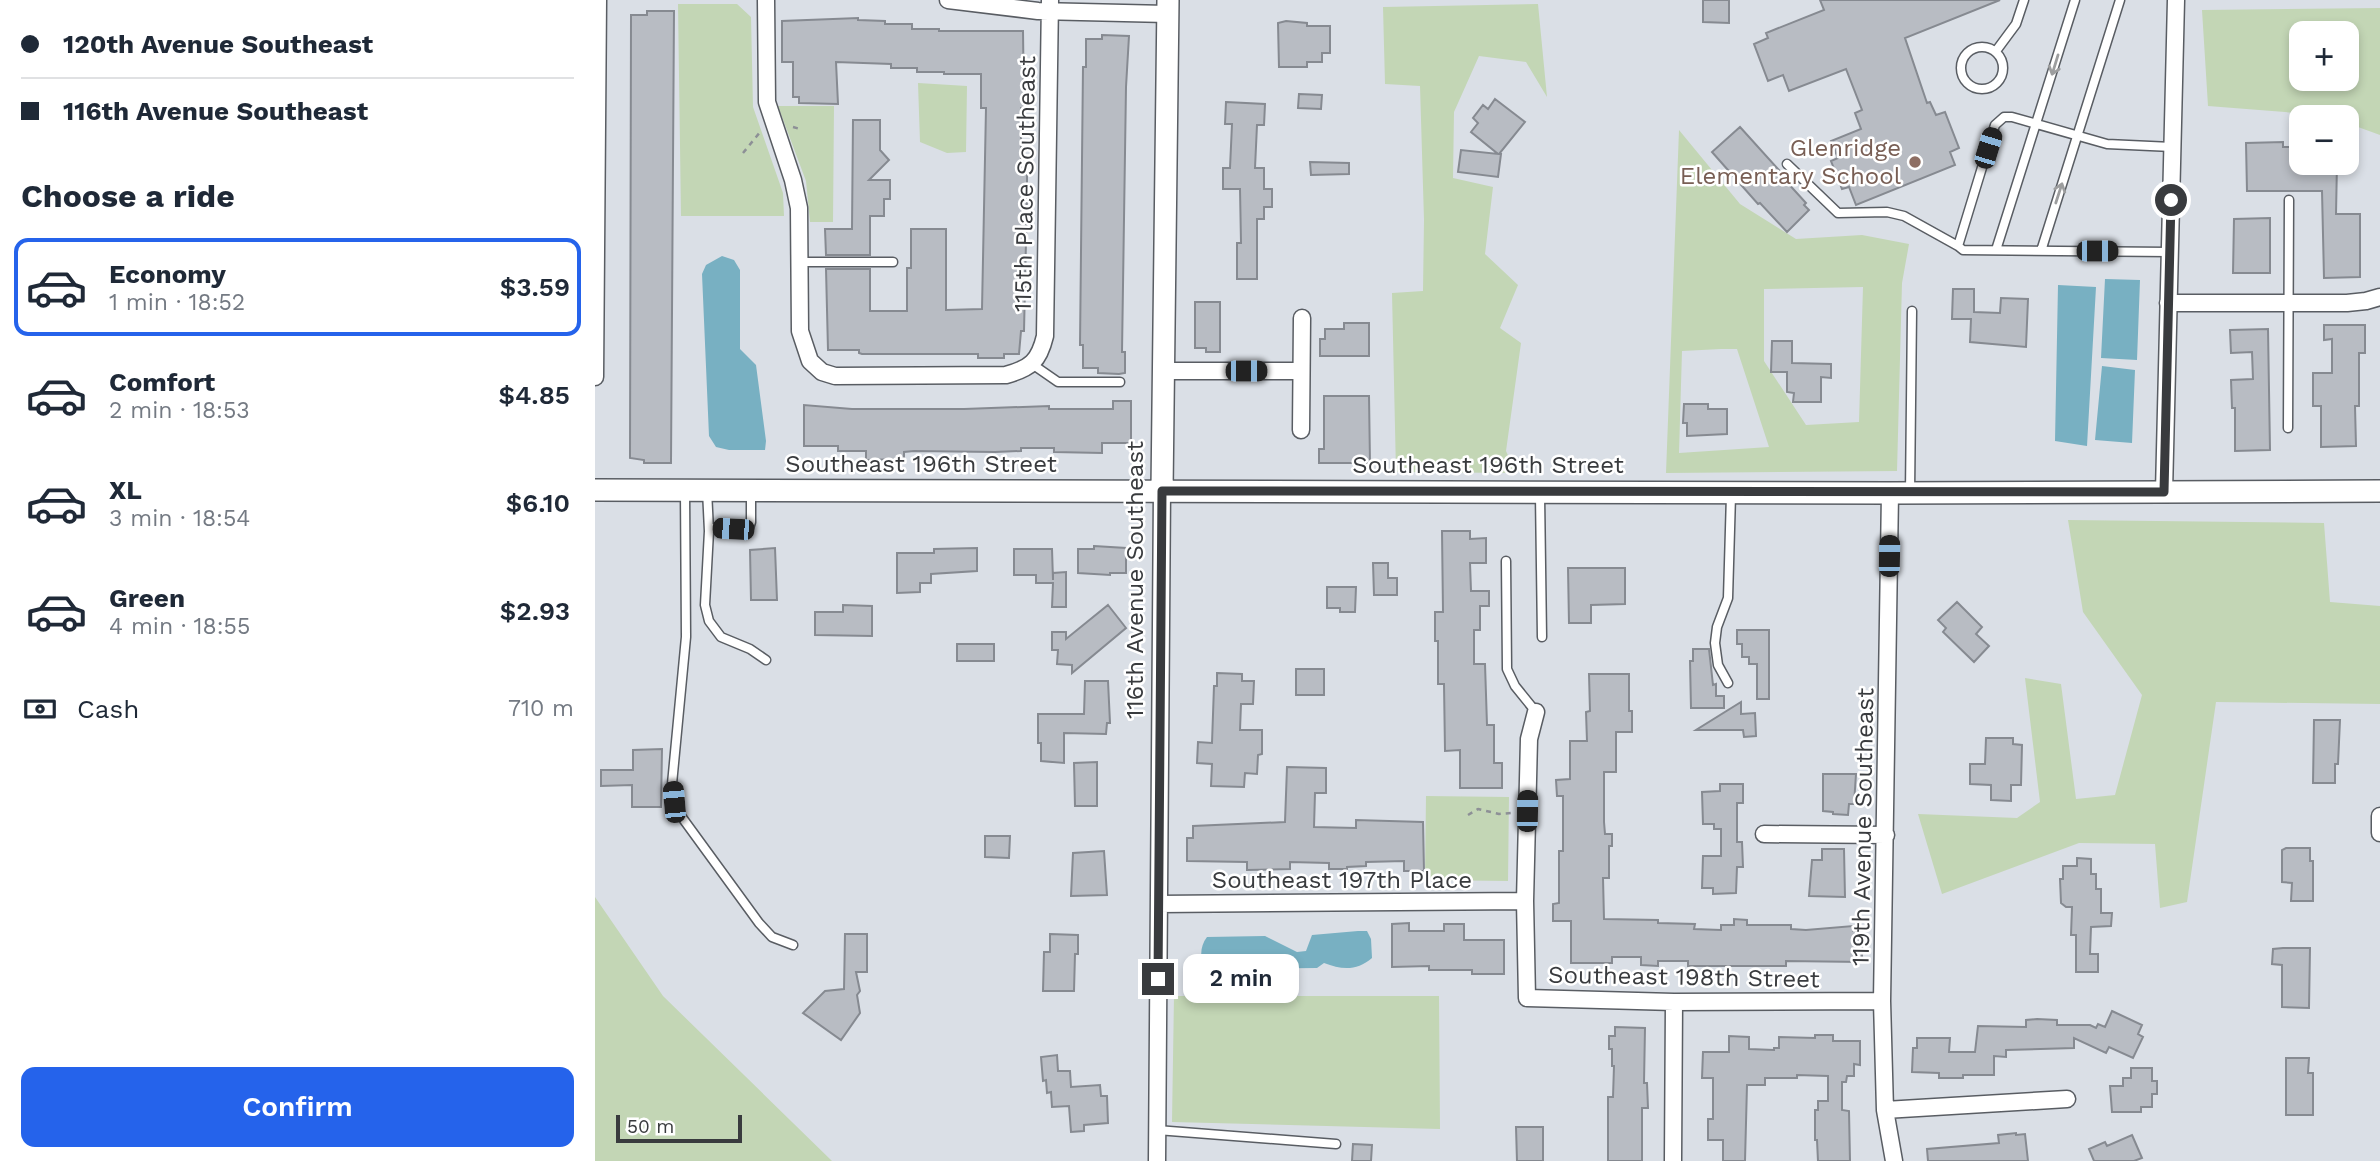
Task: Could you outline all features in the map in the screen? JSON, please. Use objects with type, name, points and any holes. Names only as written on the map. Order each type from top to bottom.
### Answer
[{"type":"street","points":[[595,377],[598,0]]},
{"type":"street","points":[[766,0],[767,102],[793,180],[799,208],[800,331],[810,361],[822,372],[835,376],[1006,375],[1021,371],[1032,364]]},
{"type":"street","points":[[948,0],[1050,6],[1168,7]]},
{"type":"street","points":[[2164,492],[2176,0]]},
{"type":"street","name":"115th Place Southeast","points":[[1032,364],[1041,353],[1045,336],[1050,6]]},
{"type":"street","name":"116th Avenue Southeast","points":[[1157,1161],[1168,7]]},
{"type":"street","points":[[2168,303],[2347,303],[2380,297]]},
{"type":"street","points":[[1301,430],[1302,318]]},
{"type":"street","points":[[1163,371],[1301,371]]},
{"type":"street","name":"Southeast 196th Street","points":[[595,491],[2380,491]]},
{"type":"street","name":"119th Avenue Southeast","points":[[1894,1161],[1885,1110],[1882,1001],[1900,493]]},
{"type":"street","points":[[1525,901],[1529,739],[1536,712]]},
{"type":"street","points":[[2380,816],[2380,833]]},
{"type":"street","points":[[1764,834],[1886,835]]},
{"type":"street","name":"Southeast 197th Place","points":[[1159,904],[1525,901]]},
{"type":"street","name":"Southeast 198th Street","points":[[1525,901],[1527,998],[1674,1002],[1882,1001]]},
{"type":"street","points":[[1673,1161],[1674,1002]]},
{"type":"street","points":[[1885,1110],[2067,1099]]},
{"type":"lane","points":[[1996,51],[2016,24],[2024,0]]},
{"type":"lane","points":[[1996,250],[2075,0]]},
{"type":"lane","points":[[2041,251],[2120,0]]},
{"type":"lane","points":[[1984,47],[1996,51],[2004,64],[2001,78],[1996,84],[1982,89],[1969,84],[1961,66],[1966,54],[1984,47]]},
{"type":"lane","points":[[1958,246],[1998,120],[2011,117],[2116,146],[2172,147]]},
{"type":"lane","points":[[1787,164],[1838,213],[1887,212],[1904,215],[1963,250],[2170,252]]},
{"type":"lane","points":[[2288,428],[2290,200]]},
{"type":"lane","points":[[799,261],[893,262]]},
{"type":"lane","points":[[1900,493],[1912,312]]},
{"type":"lane","points":[[1032,364],[1058,382],[1120,382]]},
{"type":"lane","points":[[685,491],[686,637],[672,784],[674,802],[681,816],[759,923],[772,936],[793,946]]},
{"type":"lane","points":[[707,491],[709,528],[705,605],[709,621],[721,638],[750,649],[766,660]]},
{"type":"lane","points":[[709,528],[748,528],[751,522],[751,491]]},
{"type":"lane","points":[[1540,492],[1542,637]]},
{"type":"lane","points":[[1728,683],[1718,665],[1715,643],[1717,626],[1728,598],[1731,492]]},
{"type":"lane","points":[[1506,561],[1507,669],[1515,686],[1536,712]]},
{"type":"lane","points":[[1157,1130],[1336,1144]]},
{"type":"path","points":[[743,153],[772,118]]},
{"type":"path","points":[[1468,815],[1478,809],[1499,814],[1527,811]]},
{"type":"green space","points":[[678,4],[737,4],[751,17],[753,107],[783,193],[784,216],[681,216]]},
{"type":"green space","points":[[1538,4],[1547,97],[1526,62],[1479,56],[1454,112],[1453,178],[1493,187],[1485,254],[1518,285],[1500,328],[1521,343],[1506,451],[1516,473],[1396,472],[1392,293],[1423,291],[1424,220],[1420,86],[1385,84],[1383,7]]},
{"type":"green space","points":[[2380,8],[2380,135],[2359,127],[2359,105],[2289,105],[2289,112],[2208,106],[2202,10]]},
{"type":"green space","points":[[918,83],[967,86],[966,152],[947,153],[920,142]]},
{"type":"green space","points":[[778,106],[834,106],[833,222],[810,222],[806,181]]},
{"type":"green space","points":[[1679,130],[1740,204],[1796,239],[1862,235],[1909,244],[1902,283],[1897,471],[1666,473]],"holes":[[[1863,287],[1859,422],[1806,425],[1764,361],[1764,289]],[[1737,349],[1769,447],[1679,453],[1682,351]]]},
{"type":"green space","points":[[2068,520],[2324,523],[2330,602],[2380,606],[2380,704],[2216,702],[2187,902],[2160,908],[2155,844],[2079,843],[1942,894],[1918,814],[2017,818],[2040,802],[2025,678],[2061,684],[2076,799],[2115,795],[2142,695],[2083,612]]},
{"type":"green space","points":[[1426,796],[1509,797],[1508,881],[1425,880]]},
{"type":"green space","points":[[595,897],[663,996],[832,1161],[595,1161]]},
{"type":"green space","points":[[1174,996],[1439,996],[1440,1129],[1172,1122]]},
{"type":"water","points":[[722,256],[734,260],[740,270],[740,349],[756,365],[765,450],[729,450],[716,447],[709,436],[702,274],[706,265]]},
{"type":"water","points":[[2105,279],[2140,280],[2137,360],[2101,358]]},
{"type":"water","points":[[2058,285],[2096,287],[2087,446],[2055,441]]},
{"type":"water","points":[[2102,366],[2135,370],[2132,443],[2095,440]]},
{"type":"water","points":[[1367,931],[1371,939],[1372,958],[1355,967],[1343,968],[1324,963],[1317,968],[1206,969],[1201,957],[1207,937],[1265,936],[1297,952],[1306,951],[1312,935]]},
{"type":"building","points":[[1703,0],[1729,0],[1729,23],[1703,22]]},
{"type":"building","points":[[1820,0],[2000,0],[1905,38],[1927,103],[1930,102],[1936,115],[1945,112],[1959,148],[1950,152],[1955,165],[1856,205],[1849,187],[1842,189],[1831,161],[1838,158],[1831,141],[1861,129],[1855,113],[1862,110],[1846,69],[1789,91],[1783,75],[1768,81],[1754,44],[1768,38],[1766,33],[1824,10]]},
{"type":"building","points":[[647,11],[674,11],[671,463],[644,463],[644,460],[630,458],[631,15],[647,15]]},
{"type":"building","points":[[858,18],[885,21],[885,24],[912,24],[912,29],[1023,31],[1021,171],[1027,171],[1027,196],[1024,331],[1021,331],[1019,354],[1004,354],[1004,358],[978,358],[978,354],[862,354],[859,350],[828,350],[826,269],[870,269],[870,311],[907,311],[911,229],[946,229],[946,310],[982,309],[986,108],[981,108],[981,74],[917,72],[917,68],[891,68],[891,64],[836,62],[838,104],[799,103],[799,97],[793,97],[793,62],[782,62],[782,21]]},
{"type":"building","points":[[1278,23],[1307,23],[1307,26],[1330,26],[1330,53],[1322,53],[1322,62],[1307,62],[1307,67],[1279,67]]},
{"type":"building","points":[[1102,35],[1129,36],[1122,352],[1125,352],[1125,373],[1119,374],[1098,373],[1098,368],[1083,368],[1083,345],[1080,345],[1083,67],[1086,67],[1086,39],[1102,39]]},
{"type":"building","points":[[1299,94],[1322,95],[1321,109],[1298,108]]},
{"type":"building","points":[[1495,99],[1525,122],[1499,154],[1498,177],[1458,172],[1461,150],[1498,154],[1471,132],[1478,123],[1473,118],[1483,105],[1488,109]]},
{"type":"building","points":[[1226,102],[1265,104],[1264,125],[1257,125],[1255,168],[1264,168],[1264,189],[1272,189],[1272,207],[1264,207],[1264,219],[1257,219],[1257,279],[1237,279],[1237,243],[1241,243],[1240,189],[1223,189],[1223,168],[1230,168],[1232,124],[1225,124]]},
{"type":"building","points":[[853,120],[880,120],[880,150],[889,160],[869,180],[890,180],[890,199],[884,199],[884,216],[870,216],[870,255],[826,255],[825,229],[852,229]]},
{"type":"building","points":[[1740,127],[1806,203],[1804,205],[1809,210],[1787,232],[1712,152]]},
{"type":"building","points":[[2283,142],[2283,147],[2289,147],[2289,175],[2337,175],[2336,214],[2360,214],[2360,277],[2324,278],[2322,191],[2247,191],[2246,143]]},
{"type":"building","points":[[1310,162],[1349,163],[1349,174],[1311,175]]},
{"type":"building","points":[[2270,218],[2270,273],[2233,273],[2234,219]]},
{"type":"building","points":[[1953,289],[1974,289],[1974,312],[2000,313],[2001,298],[2028,299],[2026,347],[1970,342],[1971,319],[1952,319]]},
{"type":"building","points":[[1195,302],[1220,302],[1220,352],[1206,352],[1206,348],[1195,348]]},
{"type":"building","points":[[1344,323],[1369,323],[1369,356],[1320,356],[1320,339],[1325,339],[1325,329],[1344,329]]},
{"type":"building","points":[[2324,325],[2365,325],[2365,353],[2359,353],[2359,406],[2355,406],[2356,446],[2321,447],[2321,406],[2313,406],[2313,373],[2332,373],[2332,339],[2324,340]]},
{"type":"building","points":[[2268,329],[2270,450],[2235,451],[2235,408],[2232,408],[2231,380],[2253,379],[2252,352],[2231,353],[2230,330]]},
{"type":"building","points":[[1772,341],[1792,341],[1792,363],[1831,364],[1831,378],[1821,377],[1821,402],[1793,402],[1794,393],[1787,392],[1787,372],[1771,372]]},
{"type":"building","points":[[1324,396],[1369,396],[1370,463],[1319,463],[1319,449],[1324,449]]},
{"type":"building","points":[[1113,401],[1131,401],[1131,443],[1102,443],[1102,453],[1054,452],[1054,448],[1021,448],[1021,451],[995,452],[914,451],[904,452],[904,459],[866,460],[866,451],[838,451],[838,446],[804,446],[804,405],[852,409],[1049,406],[1049,409],[1113,409]]},
{"type":"building","points":[[1684,404],[1708,404],[1708,409],[1727,409],[1727,434],[1687,436],[1687,423],[1683,423]]},
{"type":"building","points":[[1442,531],[1470,531],[1470,539],[1486,538],[1486,563],[1470,563],[1471,591],[1489,591],[1489,606],[1480,606],[1480,630],[1474,630],[1474,664],[1485,664],[1487,725],[1494,725],[1494,763],[1502,763],[1502,788],[1460,788],[1460,750],[1445,751],[1444,684],[1438,684],[1438,641],[1435,641],[1435,612],[1443,612]]},
{"type":"building","points":[[1094,546],[1126,548],[1126,573],[1078,573],[1078,549],[1094,549]]},
{"type":"building","points":[[775,548],[777,600],[751,600],[750,550]]},
{"type":"building","points":[[977,548],[977,571],[931,574],[931,583],[920,583],[920,592],[897,593],[897,553],[934,553],[934,549]]},
{"type":"building","points":[[1014,549],[1052,549],[1053,580],[1053,573],[1066,572],[1066,607],[1052,607],[1053,583],[1036,583],[1036,575],[1014,575]]},
{"type":"building","points":[[1373,563],[1388,563],[1388,578],[1397,578],[1397,595],[1374,595]]},
{"type":"building","points":[[1568,568],[1625,568],[1625,604],[1591,605],[1591,623],[1569,623]]},
{"type":"building","points":[[1327,587],[1356,587],[1355,612],[1340,612],[1340,608],[1327,608]]},
{"type":"building","points":[[1957,602],[1982,627],[1976,634],[1989,646],[1974,662],[1943,632],[1946,628],[1938,620]]},
{"type":"building","points":[[843,605],[872,606],[872,636],[815,635],[815,612],[843,612]]},
{"type":"building","points":[[1108,605],[1126,628],[1072,673],[1072,665],[1057,664],[1058,650],[1052,650],[1052,632],[1066,632],[1066,639]]},
{"type":"building","points":[[1737,630],[1769,630],[1769,699],[1757,699],[1757,664],[1749,664],[1749,657],[1742,657],[1742,644],[1737,644]]},
{"type":"building","points":[[957,644],[994,644],[994,661],[957,661]]},
{"type":"building","points":[[1693,649],[1709,649],[1713,685],[1716,684],[1716,696],[1724,696],[1724,708],[1691,708],[1690,661],[1693,661]]},
{"type":"building","points":[[1296,669],[1324,669],[1324,695],[1296,695]]},
{"type":"building","points":[[1217,673],[1242,674],[1242,681],[1254,681],[1253,704],[1241,704],[1240,730],[1262,730],[1262,754],[1258,755],[1257,774],[1245,773],[1244,787],[1211,786],[1212,764],[1197,763],[1198,742],[1212,743]]},
{"type":"building","points":[[1589,674],[1629,674],[1629,711],[1632,711],[1632,732],[1616,732],[1616,772],[1604,772],[1605,834],[1612,834],[1612,846],[1609,846],[1609,878],[1603,878],[1604,919],[1658,920],[1658,923],[1695,924],[1694,929],[1721,930],[1721,925],[1734,925],[1734,919],[1747,920],[1747,925],[1791,925],[1791,929],[1806,930],[1853,926],[1853,931],[1862,931],[1862,962],[1786,961],[1786,966],[1688,966],[1688,961],[1658,961],[1658,966],[1641,965],[1641,957],[1612,957],[1612,963],[1571,963],[1571,921],[1553,921],[1553,904],[1559,903],[1559,851],[1563,851],[1563,796],[1557,796],[1556,780],[1570,779],[1570,741],[1587,741],[1586,712],[1590,711]]},
{"type":"building","points":[[1085,681],[1108,681],[1110,723],[1107,723],[1106,734],[1064,733],[1064,763],[1041,761],[1038,714],[1084,714]]},
{"type":"building","points":[[1741,702],[1741,714],[1755,713],[1756,736],[1744,737],[1743,730],[1696,730]]},
{"type":"building","points":[[2314,720],[2340,720],[2335,783],[2313,783]]},
{"type":"building","points":[[1986,738],[2013,738],[2013,744],[2022,745],[2021,785],[2011,785],[2011,801],[1991,800],[1991,785],[1970,784],[1970,764],[1985,764]]},
{"type":"building","points":[[662,749],[661,807],[632,807],[632,785],[601,786],[601,770],[633,770],[633,750]]},
{"type":"building","points":[[1097,762],[1097,806],[1075,806],[1074,763]]},
{"type":"building","points":[[1287,767],[1326,768],[1326,793],[1315,793],[1314,827],[1356,828],[1356,820],[1423,822],[1424,871],[1404,871],[1404,861],[1366,862],[1366,866],[1347,869],[1329,869],[1329,863],[1290,862],[1290,869],[1247,870],[1247,862],[1187,861],[1187,838],[1193,838],[1193,826],[1285,822]]},
{"type":"building","points":[[1823,774],[1856,774],[1854,804],[1849,804],[1848,815],[1823,811]]},
{"type":"building","points":[[1720,784],[1743,784],[1743,803],[1737,803],[1737,842],[1742,842],[1743,867],[1737,867],[1736,893],[1713,894],[1713,888],[1702,888],[1703,856],[1721,856],[1721,829],[1714,829],[1714,824],[1703,824],[1702,792],[1720,791]]},
{"type":"building","points":[[985,836],[1010,836],[1009,858],[985,857]]},
{"type":"building","points":[[2310,848],[2310,861],[2313,861],[2313,901],[2291,901],[2292,883],[2282,882],[2282,850]]},
{"type":"building","points":[[1822,849],[1844,849],[1845,897],[1809,896],[1812,860],[1822,860]]},
{"type":"building","points":[[1104,851],[1107,895],[1071,896],[1073,853]]},
{"type":"building","points":[[2077,858],[2091,859],[2091,874],[2096,874],[2096,889],[2101,889],[2101,913],[2112,913],[2111,926],[2091,927],[2090,954],[2098,954],[2098,972],[2076,972],[2076,935],[2071,935],[2072,907],[2061,903],[2060,879],[2063,879],[2063,866],[2077,866]]},
{"type":"building","points":[[1409,923],[1409,931],[1444,931],[1444,924],[1464,924],[1464,940],[1504,940],[1504,974],[1472,974],[1472,970],[1429,970],[1429,966],[1392,967],[1392,924]]},
{"type":"building","points":[[845,934],[867,934],[867,972],[856,972],[860,991],[857,995],[860,1013],[841,1040],[803,1013],[825,991],[844,989]]},
{"type":"building","points":[[1050,934],[1078,935],[1074,991],[1043,991],[1044,952],[1050,952]]},
{"type":"building","points":[[2310,948],[2309,1008],[2282,1007],[2282,965],[2272,964],[2273,949]]},
{"type":"building","points":[[2112,1011],[2142,1025],[2138,1034],[2143,1037],[2133,1058],[2109,1047],[2106,1053],[2074,1038],[2074,1048],[2006,1050],[2006,1057],[1994,1056],[1994,1075],[1939,1078],[1939,1073],[1912,1072],[1913,1048],[1917,1048],[1917,1038],[1950,1038],[1949,1052],[1975,1052],[1978,1026],[2026,1027],[2026,1020],[2037,1019],[2057,1020],[2057,1025],[2090,1025],[2096,1028],[2098,1024],[2105,1027]]},
{"type":"building","points":[[1615,1027],[1645,1028],[1644,1083],[1647,1083],[1648,1108],[1642,1108],[1642,1161],[1608,1161],[1608,1097],[1613,1097],[1614,1066],[1612,1049],[1609,1049],[1609,1036],[1615,1036]]},
{"type":"building","points":[[1815,1035],[1833,1035],[1833,1041],[1860,1041],[1860,1065],[1854,1064],[1854,1076],[1847,1076],[1846,1082],[1842,1082],[1842,1110],[1849,1111],[1850,1161],[1818,1161],[1815,1110],[1818,1110],[1818,1101],[1828,1101],[1828,1076],[1797,1075],[1797,1078],[1765,1078],[1765,1085],[1747,1085],[1745,1161],[1723,1161],[1723,1140],[1708,1140],[1708,1119],[1713,1119],[1713,1078],[1702,1078],[1703,1052],[1729,1052],[1729,1036],[1749,1037],[1749,1049],[1774,1050],[1779,1048],[1779,1037],[1815,1038]]},
{"type":"building","points":[[1057,1055],[1058,1071],[1070,1071],[1071,1087],[1100,1085],[1101,1096],[1107,1096],[1108,1123],[1084,1125],[1084,1131],[1071,1132],[1069,1106],[1052,1107],[1051,1092],[1047,1093],[1046,1080],[1043,1081],[1041,1057]]},
{"type":"building","points":[[2286,1058],[2309,1058],[2308,1073],[2313,1073],[2313,1115],[2286,1115]]},
{"type":"building","points":[[2131,1068],[2152,1068],[2152,1081],[2157,1081],[2157,1094],[2152,1094],[2152,1107],[2141,1107],[2141,1112],[2112,1112],[2110,1086],[2123,1086],[2123,1078],[2131,1078]]},
{"type":"building","points":[[1516,1127],[1543,1127],[1543,1161],[1517,1161]]},
{"type":"building","points":[[2025,1134],[2028,1161],[1928,1161],[1927,1149],[1999,1143],[1998,1135]]},
{"type":"building","points":[[2132,1135],[2142,1158],[2134,1161],[2094,1161],[2089,1149],[2105,1142],[2107,1146]]},
{"type":"building","points":[[1353,1144],[1372,1145],[1371,1161],[1352,1161]]},
{"type":"place","name":"Glenridge Elementary School","points":[[1915,162]]},
{"type":"route","points":[[1158,979],[1162,491],[2164,492],[2171,200]]}]
